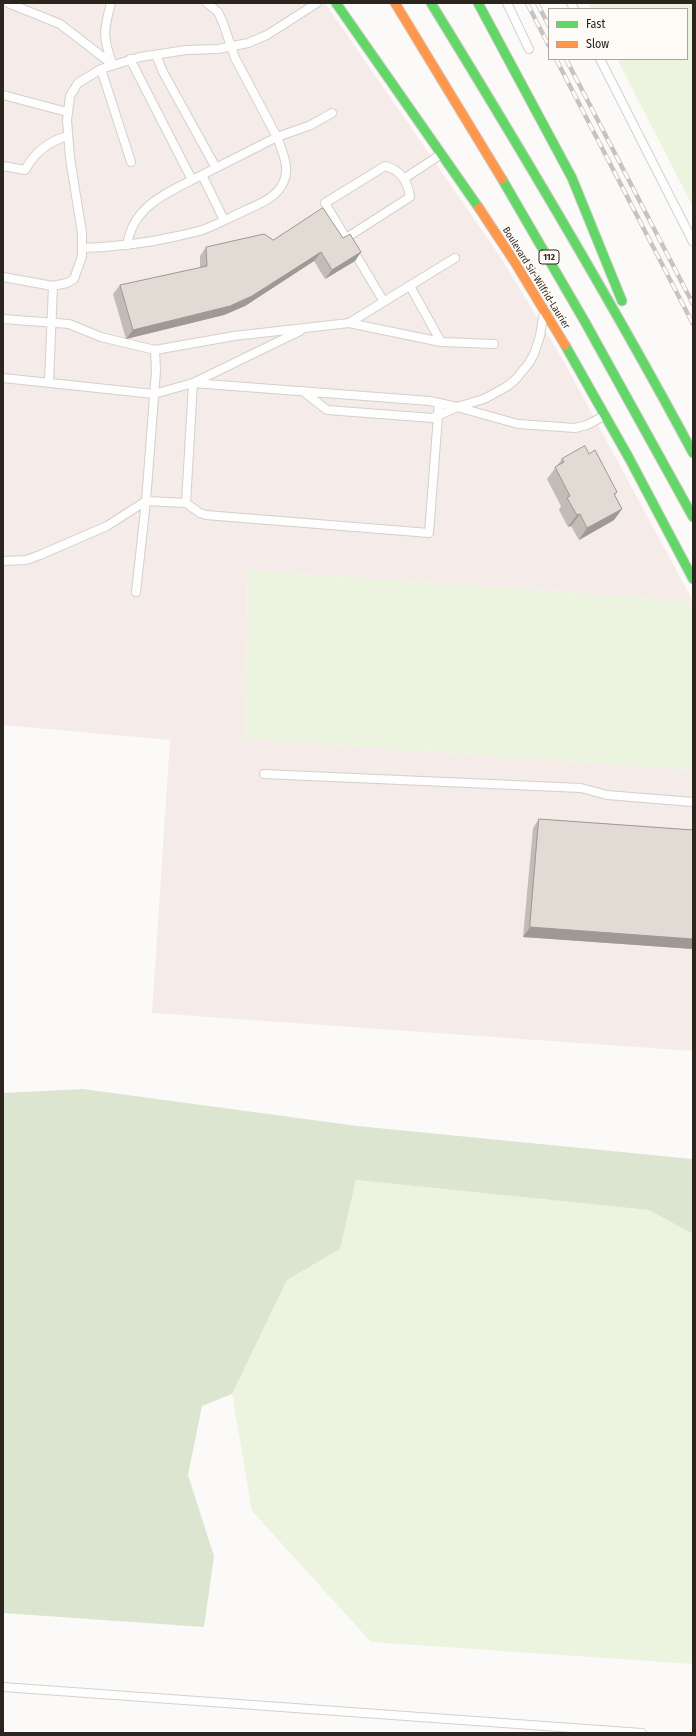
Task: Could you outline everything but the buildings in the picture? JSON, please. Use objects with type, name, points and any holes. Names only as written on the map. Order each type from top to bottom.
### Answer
[{"type":"main road","name":"Boulevard Sir-Wilfrid-Laurier","points":[[336,3],[505,246],[544,310],[604,416],[693,579]]},
{"type":"main road","name":"Boulevard Sir-Wilfrid-Laurier","points":[[395,3],[488,153],[563,281],[693,517]]},
{"type":"main road","points":[[431,3],[508,129],[654,382],[693,453]]},
{"type":"main road","points":[[478,3],[572,178],[654,382]]},
{"type":"lane","points":[[8,3],[60,24],[112,64]]},
{"type":"lane","points":[[111,3],[104,27],[106,45],[112,64]]},
{"type":"lane","points":[[82,248],[127,245],[155,241],[204,230],[272,197],[278,191],[284,180],[286,171],[285,160],[277,137],[239,67],[218,12],[207,3]]},
{"type":"lane","points":[[3,277],[53,286],[67,283],[74,279],[78,269],[82,248],[82,233],[68,136],[67,112],[70,96],[78,82],[101,68],[130,59],[186,50],[231,48],[263,36],[317,3]]},
{"type":"lane","points":[[507,3],[529,49]]},
{"type":"lane","points":[[156,54],[163,72],[216,168]]},
{"type":"lane","points":[[130,59],[192,180]]},
{"type":"lane","points":[[601,60],[693,242]]},
{"type":"lane","points":[[101,68],[131,162]]},
{"type":"lane","points":[[3,95],[67,112]]},
{"type":"lane","points":[[127,245],[129,232],[135,220],[153,201],[277,137],[311,125],[332,113]]},
{"type":"lane","points":[[3,166],[24,170],[39,150],[54,140],[68,136]]},
{"type":"lane","points":[[405,178],[441,154]]},
{"type":"lane","points":[[346,238],[410,197],[405,178],[398,171],[385,166],[325,203],[384,302]]},
{"type":"lane","points":[[202,175],[224,220]]},
{"type":"lane","points":[[349,324],[455,258]]},
{"type":"lane","points":[[49,382],[53,286]]},
{"type":"lane","points":[[410,286],[441,342]]},
{"type":"lane","points":[[303,391],[327,410],[433,418],[457,407],[495,394],[506,387],[522,372],[529,363],[538,345],[544,310]]},
{"type":"lane","points":[[3,319],[69,324],[101,337],[156,350],[234,336],[349,324],[441,342],[494,344]]},
{"type":"lane","points":[[3,378],[154,394],[194,383],[306,328]]},
{"type":"lane","points":[[136,592],[146,501],[156,350]]},
{"type":"lane","points":[[194,383],[439,403],[518,424],[567,428],[581,427],[604,416]]},
{"type":"lane","points":[[186,503],[194,383]]},
{"type":"lane","points":[[3,561],[13,562],[26,560],[40,555],[107,526],[146,501],[186,503],[200,513],[206,515],[429,533],[439,403]]},
{"type":"lane","points":[[264,774],[581,788],[607,795],[693,802]]},
{"type":"lane","points":[[3,1687],[642,1733]]},
{"type":"shaded area","points":[[3,3],[325,3],[501,258],[563,360],[693,601],[248,570],[245,739],[693,770],[693,1051],[152,1013],[170,740],[3,725]]},
{"type":"green space","points":[[588,3],[693,3],[693,207],[618,60],[688,60],[688,8],[590,8]]},
{"type":"green space","points":[[248,570],[693,601],[693,770],[245,739]]},
{"type":"green space","points":[[83,1089],[357,1126],[693,1159],[693,1234],[649,1210],[356,1180],[340,1249],[287,1280],[232,1394],[202,1406],[188,1475],[214,1556],[204,1627],[3,1613],[3,1093]]},
{"type":"green space","points":[[356,1180],[649,1210],[693,1234],[693,1664],[371,1642],[252,1511],[232,1394],[287,1280],[340,1249]]},
{"type":"railway","points":[[527,3],[548,44]]},
{"type":"railway","points":[[537,3],[548,24]]},
{"type":"railway","points":[[557,60],[693,324]]},
{"type":"railway","points":[[567,60],[693,304]]},
{"type":"traffic: fast","points":[[336,3],[479,208]]},
{"type":"traffic: fast","points":[[431,3],[565,226],[693,453]]},
{"type":"traffic: fast","points":[[478,3],[572,178],[622,301]]},
{"type":"traffic: fast","points":[[502,179],[585,322],[693,517]]},
{"type":"traffic: fast","points":[[565,345],[629,458],[693,579]]},
{"type":"traffic: slow","points":[[395,3],[502,179]]},
{"type":"traffic: slow","points":[[479,208],[514,261],[565,345]]}]
